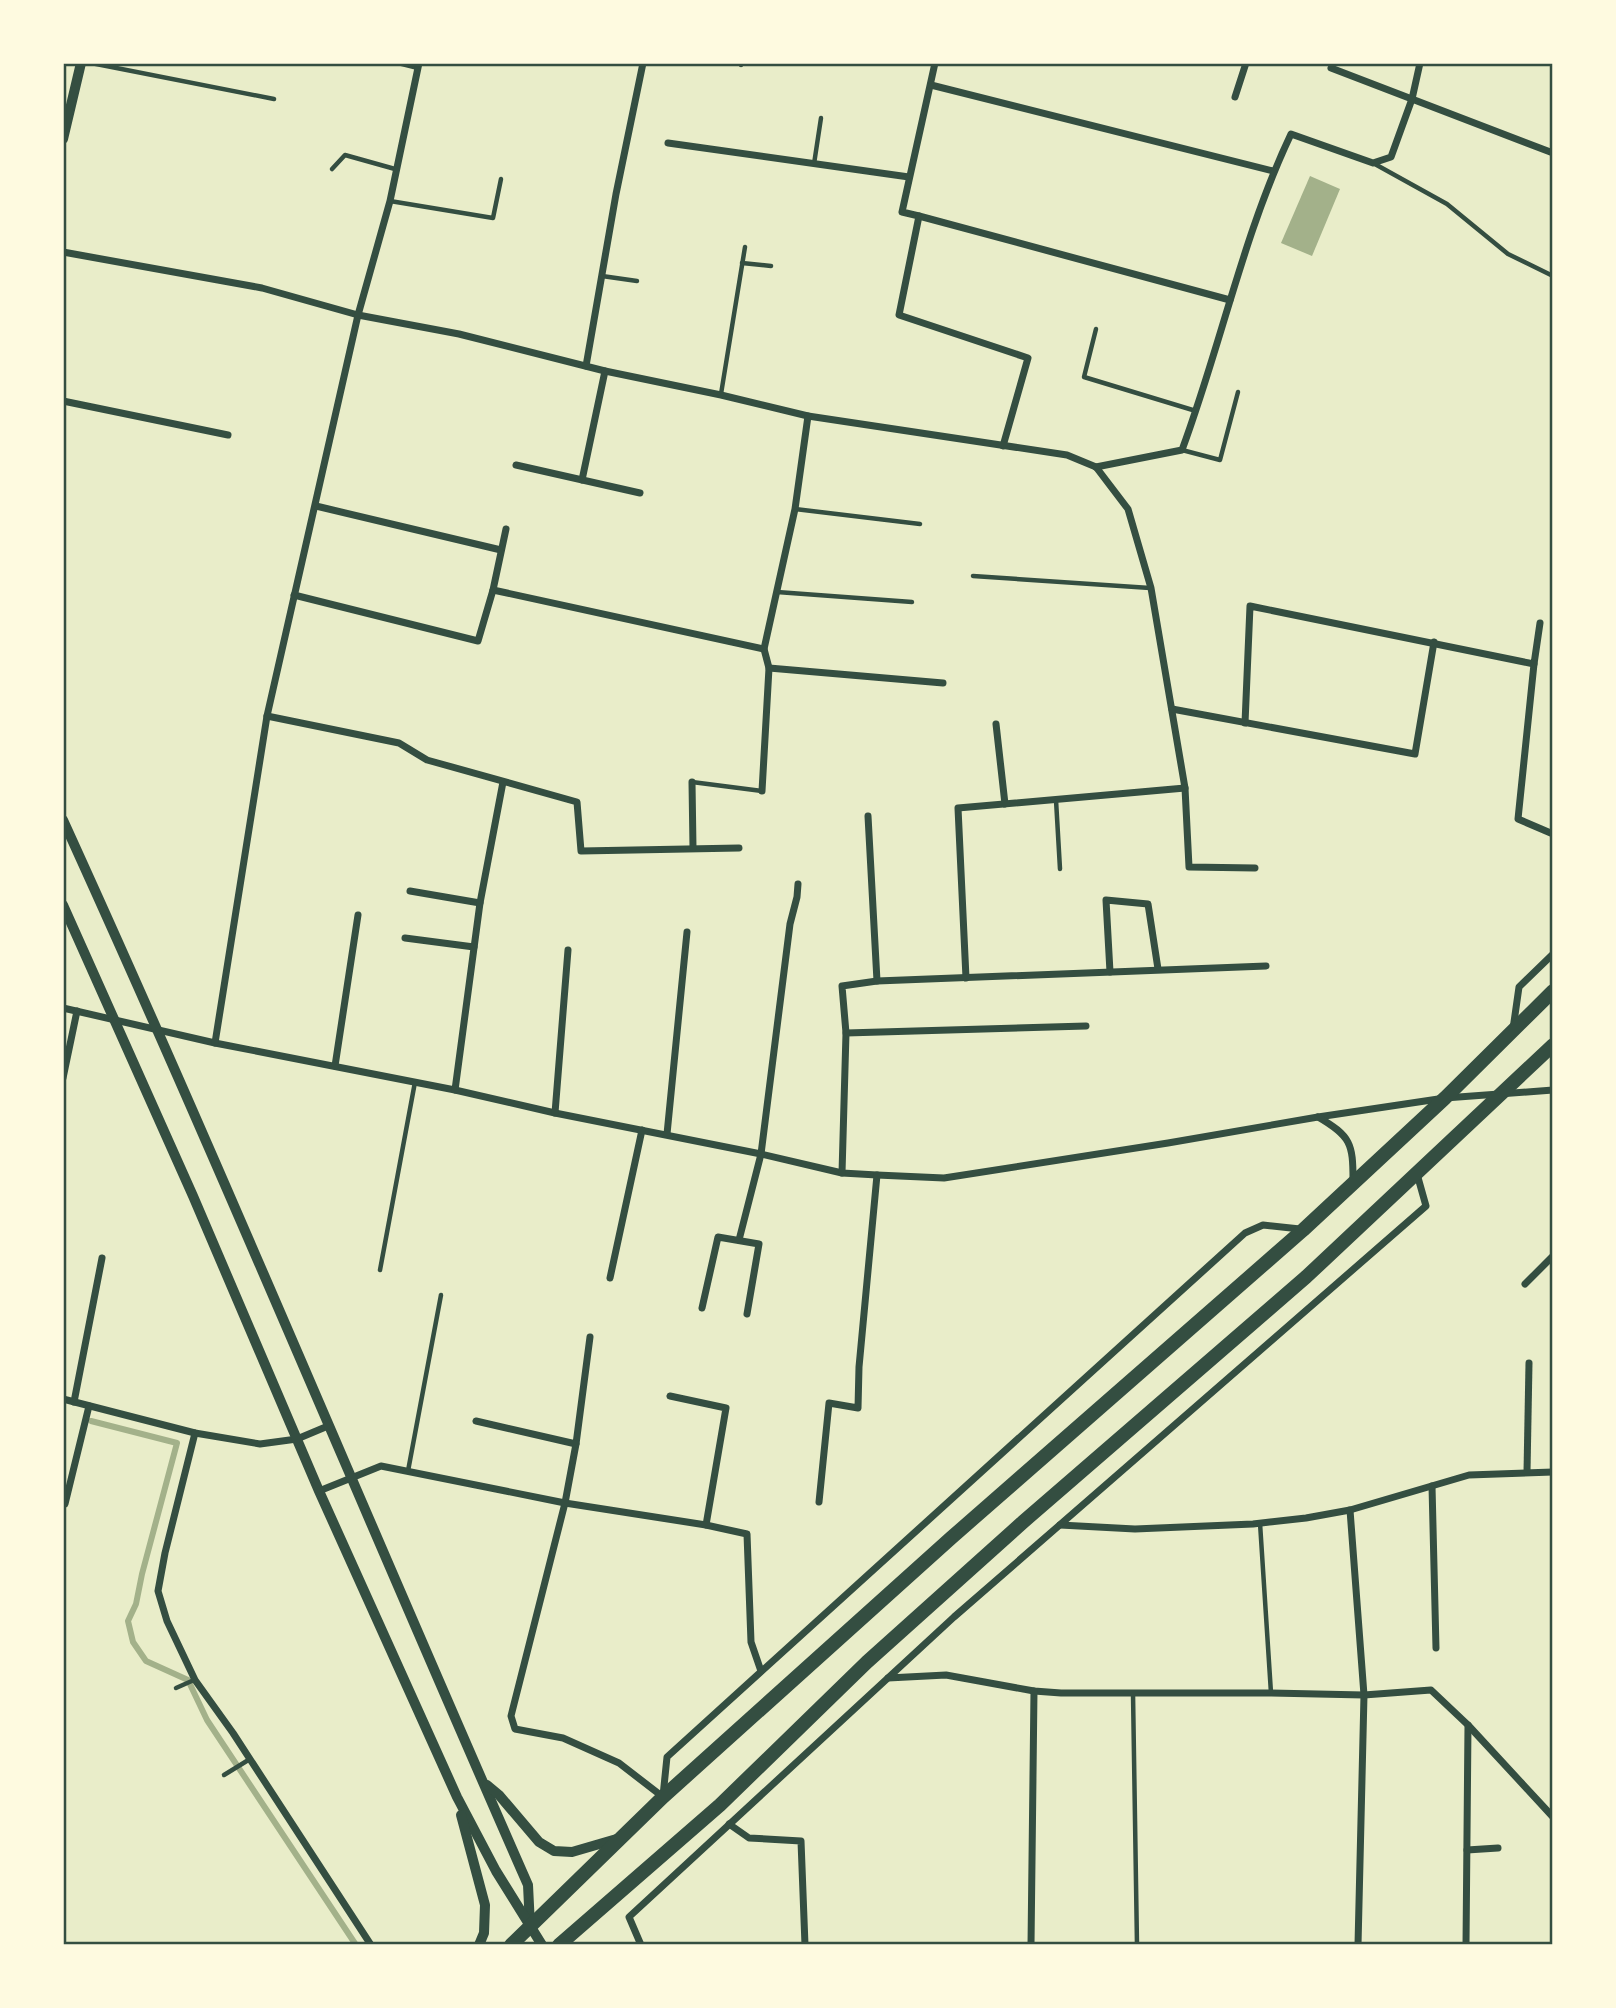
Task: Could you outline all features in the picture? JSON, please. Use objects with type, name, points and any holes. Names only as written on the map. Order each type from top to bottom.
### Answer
[{"type":"highway","points":[[511,1945],[663,1797],[951,1538],[1303,1230],[1445,1098],[1553,991]]},
{"type":"highway","points":[[559,1945],[720,1805],[867,1662],[1004,1539],[1306,1277],[1553,1045]]},
{"type":"street","points":[[63,139],[81,63]]},
{"type":"street","points":[[586,366],[618,184],[643,63]]},
{"type":"street","points":[[935,63],[902,212],[1230,300]]},
{"type":"street","points":[[1235,97],[1246,63]]},
{"type":"street","points":[[1096,467],[1182,450],[1273,171],[1291,134],[1373,163],[1391,158],[1412,99],[1420,63]]},
{"type":"street","points":[[215,1043],[267,716],[358,315],[390,201],[418,65]]},
{"type":"street","points":[[1331,68],[1553,153]]},
{"type":"street","points":[[931,85],[1273,171]]},
{"type":"street","points":[[668,143],[909,177]]},
{"type":"street","points":[[919,216],[899,315],[1028,358],[1003,446]]},
{"type":"street","points":[[63,252],[262,288],[358,315],[459,334],[605,371],[808,416],[1067,455],[1096,467],[1128,509],[1151,588],[1185,788],[1189,867],[1255,868]]},
{"type":"street","points":[[582,480],[605,371]]},
{"type":"street","points":[[63,401],[228,435]]},
{"type":"street","points":[[762,790],[769,668],[764,649],[795,509],[808,416]]},
{"type":"street","points":[[516,465],[640,493]]},
{"type":"street","points":[[316,506],[500,550]]},
{"type":"street","points":[[294,595],[478,641],[493,590],[506,529]]},
{"type":"street","points":[[493,590],[764,649]]},
{"type":"street","points":[[1245,723],[1250,606],[1534,664]]},
{"type":"street","points":[[1540,623],[1518,818],[1553,834]]},
{"type":"street","points":[[1172,709],[1415,754],[1434,642]]},
{"type":"street","points":[[769,668],[943,683]]},
{"type":"street","points":[[267,716],[399,743],[426,760],[577,802],[581,851],[739,848]]},
{"type":"street","points":[[996,724],[1005,804]]},
{"type":"street","points":[[454,1090],[480,903],[503,782]]},
{"type":"street","points":[[692,782],[693,848]]},
{"type":"street","points":[[966,978],[958,808],[1185,788]]},
{"type":"street","points":[[868,816],[877,981]]},
{"type":"street","points":[[63,820],[485,1783],[528,1885],[530,1926]]},
{"type":"street","points":[[739,1240],[761,1154],[790,924],[798,884]]},
{"type":"street","points":[[410,891],[480,903]]},
{"type":"street","points":[[1110,972],[1106,900],[1148,904],[1158,969]]},
{"type":"street","points":[[63,905],[193,1196],[319,1491],[457,1797],[496,1871],[542,1945]]},
{"type":"street","points":[[335,1066],[358,915]]},
{"type":"street","points":[[667,1134],[687,932]]},
{"type":"street","points":[[405,938],[474,947]]},
{"type":"street","points":[[555,1113],[568,950]]},
{"type":"street","points":[[1513,1029],[1519,987],[1553,954]]},
{"type":"street","points":[[842,1173],[846,1033],[842,986],[877,981],[1266,966]]},
{"type":"street","points":[[63,1008],[215,1043],[667,1134],[842,1173],[877,1175],[944,1178],[1168,1143],[1318,1116],[1445,1098],[1553,1090]]},
{"type":"street","points":[[63,1078],[77,1011]]},
{"type":"street","points":[[846,1033],[1086,1026]]},
{"type":"street","points":[[1318,1116],[1349,1141],[1353,1154],[1353,1182]]},
{"type":"street","points":[[610,1278],[642,1130]]},
{"type":"street","points":[[641,1945],[629,1917],[888,1678],[1426,1206],[1416,1174]]},
{"type":"street","points":[[819,1502],[828,1403],[858,1408],[859,1367],[877,1175]]},
{"type":"street","points":[[663,1797],[667,1757],[1245,1233],[1263,1225],[1303,1230]]},
{"type":"street","points":[[702,1308],[718,1237],[759,1244],[747,1314]]},
{"type":"street","points":[[1525,1284],[1553,1256]]},
{"type":"street","points":[[74,1402],[102,1258]]},
{"type":"street","points":[[590,1337],[565,1503],[511,1716],[515,1729],[563,1738],[619,1763],[663,1797]]},
{"type":"street","points":[[1527,1472],[1529,1363]]},
{"type":"street","points":[[670,1396],[726,1408],[706,1525]]},
{"type":"street","points":[[63,1399],[195,1433],[260,1444],[297,1439],[328,1426]]},
{"type":"street","points":[[65,1504],[89,1406]]},
{"type":"street","points":[[476,1421],[576,1444]]},
{"type":"street","points":[[195,1433],[158,1591],[167,1621],[195,1680],[372,1945]]},
{"type":"street","points":[[319,1491],[381,1466],[565,1503],[747,1534],[751,1642],[761,1671]]},
{"type":"street","points":[[1060,1525],[1135,1530],[1260,1523],[1350,1510],[1469,1475],[1553,1472]]},
{"type":"street","points":[[1432,1486],[1437,1648]]},
{"type":"street","points":[[1350,1510],[1364,1695],[1358,1945]]},
{"type":"street","points":[[888,1678],[946,1675],[1034,1691],[1061,1693],[1364,1695],[1431,1690],[1468,1724],[1553,1817]]},
{"type":"street","points":[[1031,1945],[1034,1691]]},
{"type":"street","points":[[1466,1945],[1468,1724]]},
{"type":"street","points":[[485,1783],[539,1842],[554,1851],[572,1852],[621,1838]]},
{"type":"street","points":[[457,1797],[485,1905],[484,1933],[480,1945]]},
{"type":"street","points":[[729,1824],[749,1838],[801,1841],[805,1945]]},
{"type":"street","points":[[1467,1850],[1498,1848]]},
{"type":"lane","points":[[91,63],[274,99]]},
{"type":"lane","points":[[398,63],[418,65]]},
{"type":"lane","points":[[814,164],[821,118]]},
{"type":"lane","points":[[331,169],[345,155],[396,169]]},
{"type":"lane","points":[[1373,163],[1447,204],[1508,254],[1553,276]]},
{"type":"lane","points":[[390,201],[493,218],[501,179]]},
{"type":"lane","points":[[721,395],[745,247]]},
{"type":"lane","points":[[742,263],[771,266]]},
{"type":"lane","points":[[602,276],[637,281]]},
{"type":"lane","points":[[1096,329],[1084,377],[1196,411]]},
{"type":"lane","points":[[1182,450],[1220,460],[1238,392]]},
{"type":"lane","points":[[795,509],[920,524]]},
{"type":"lane","points":[[973,576],[1151,588]]},
{"type":"lane","points":[[777,592],[912,602]]},
{"type":"lane","points":[[692,782],[762,790]]},
{"type":"lane","points":[[1056,800],[1060,869]]},
{"type":"lane","points":[[380,1270],[415,1082]]},
{"type":"lane","points":[[408,1471],[441,1295]]},
{"type":"lane","points":[[1260,1523],[1271,1693]]},
{"type":"lane","points":[[176,1688],[195,1680]]},
{"type":"lane","points":[[1133,1693],[1137,1945]]},
{"type":"lane","points":[[224,1775],[250,1759]]},
{"type":"shaded area","points":[[1310,176],[1340,189],[1312,256],[1281,243]]},
{"type":"waterway","points":[[91,1421],[177,1443],[136,1604],[128,1621],[133,1642],[146,1661],[188,1680],[207,1720],[356,1945]]}]
